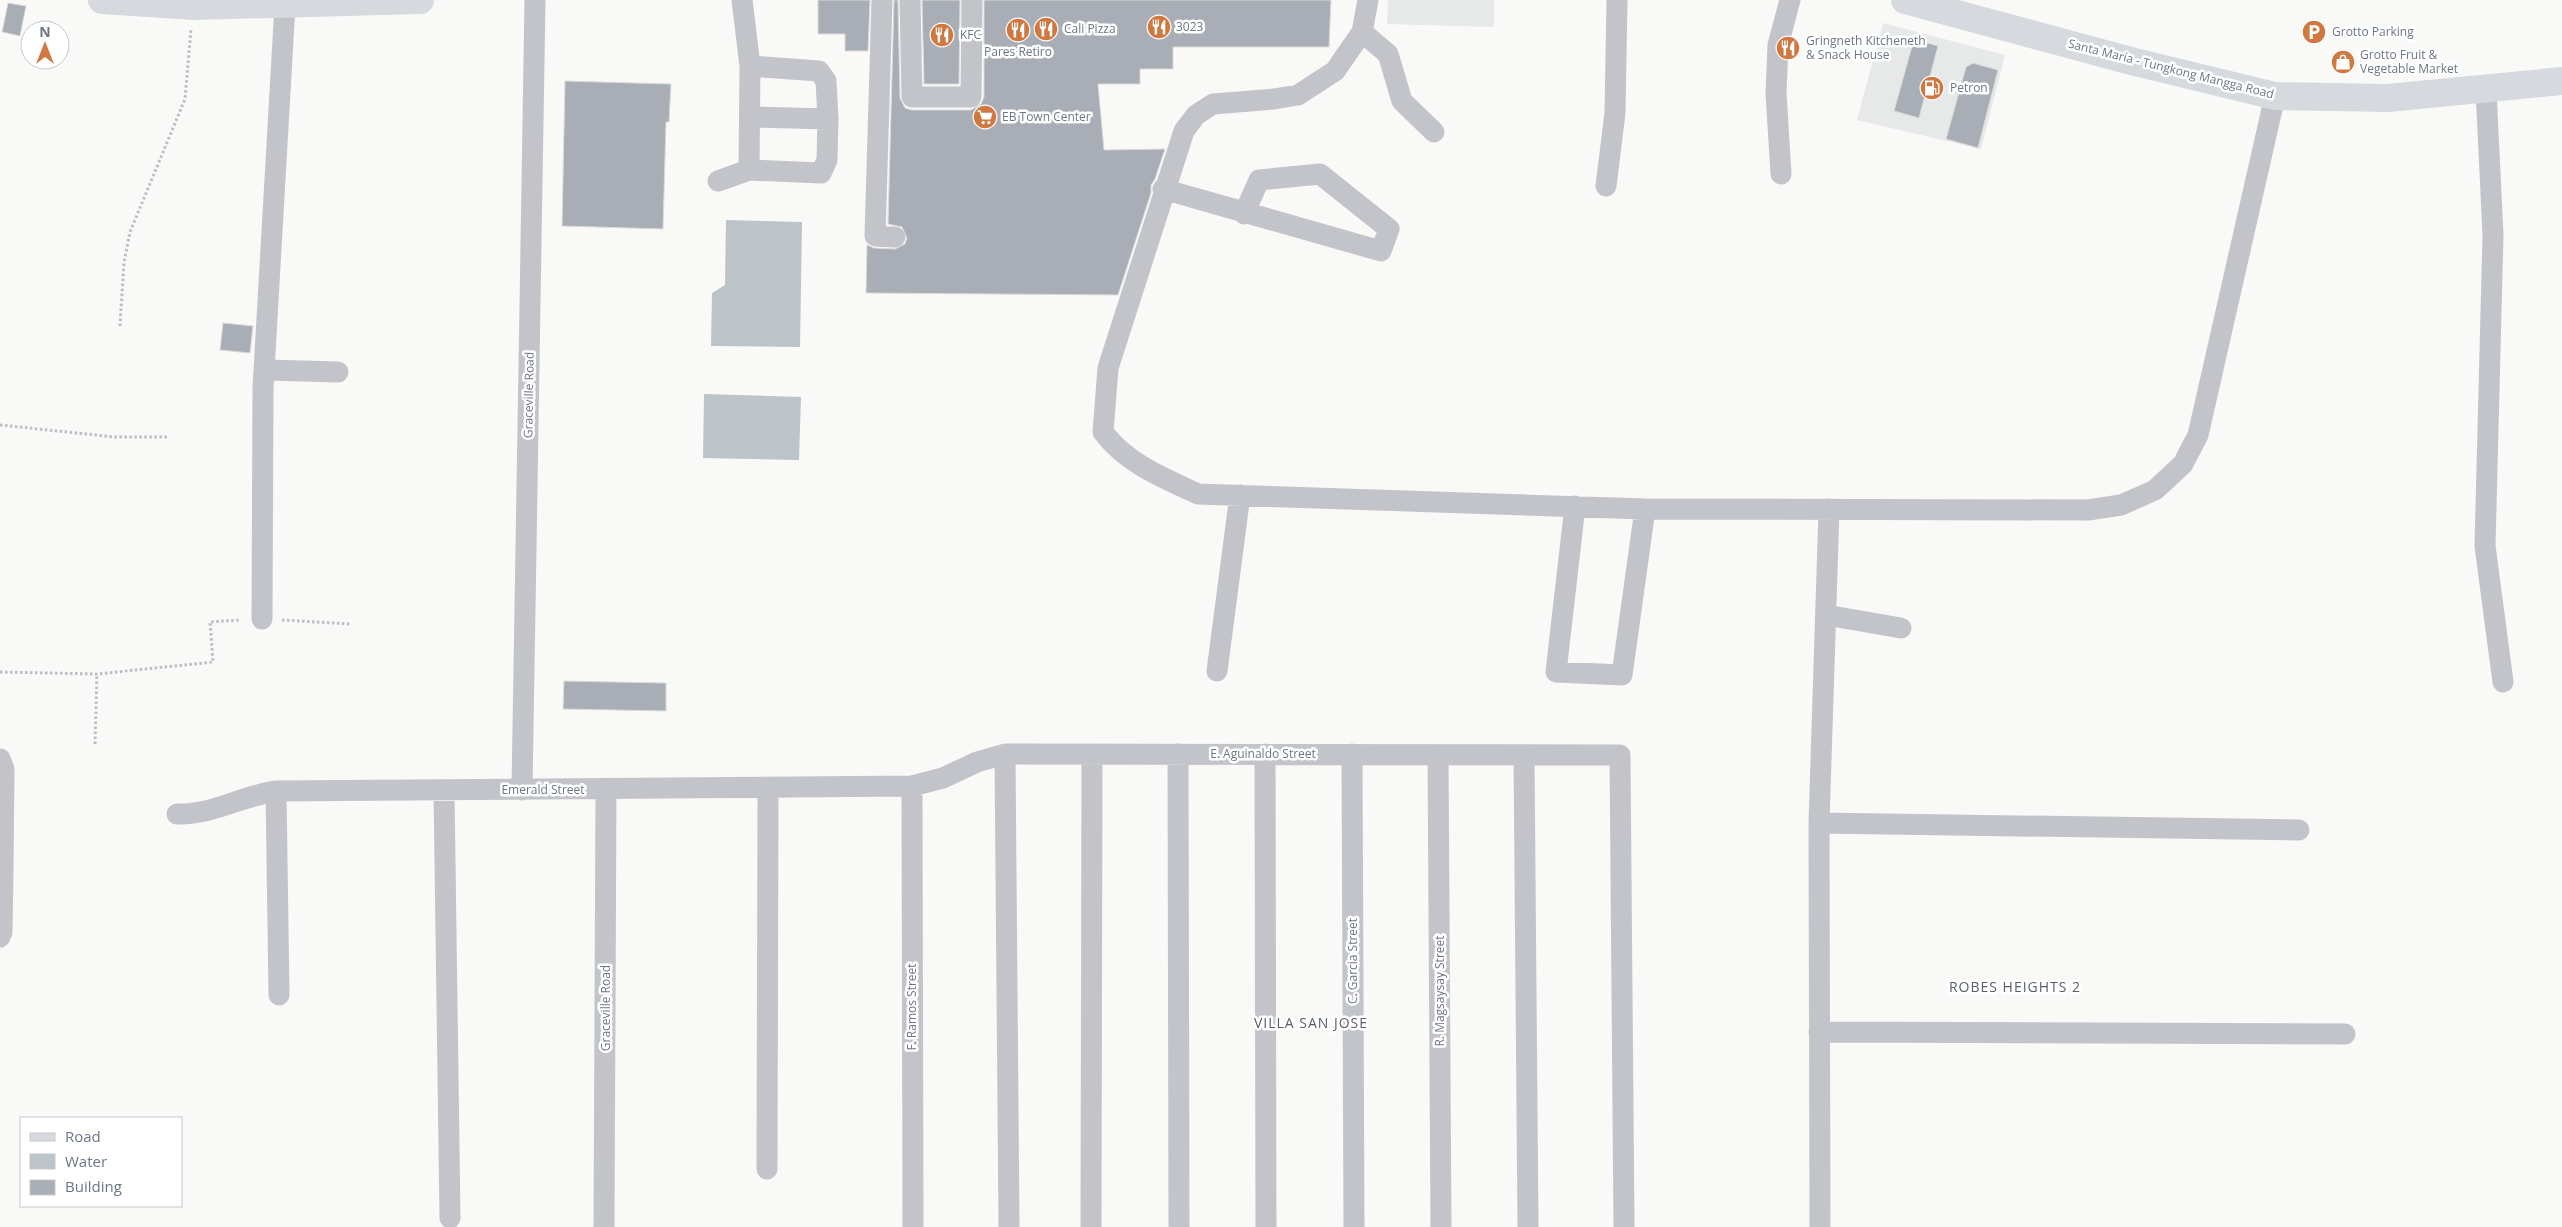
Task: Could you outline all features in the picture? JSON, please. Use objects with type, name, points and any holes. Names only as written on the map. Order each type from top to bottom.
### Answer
[{"type":"main road","points":[[102,0],[194,6],[420,0]]},
{"type":"main road","name":"Santa Maria - Tungkong Mangga Road","points":[[1905,0],[2131,61],[2275,96],[2388,98],[2486,90],[2562,81]]},
{"type":"street","name":"Graceville Road","points":[[522,790],[535,0]]},
{"type":"street","points":[[742,0],[750,66],[749,170]]},
{"type":"street","points":[[882,0],[875,236],[895,237]]},
{"type":"street","points":[[910,0],[912,97],[971,97],[972,0]]},
{"type":"street","points":[[1368,0],[1362,32],[1335,72],[1298,95],[1274,100],[1213,104],[1196,115],[1184,131],[1163,189],[1108,368],[1103,432],[1116,450],[1158,476],[1198,494],[1645,509],[2088,510],[2121,505],[2155,490],[2184,464],[2198,435],[2275,96]]},
{"type":"street","points":[[1606,186],[1615,113],[1617,0]]},
{"type":"street","points":[[1780,174],[1776,93],[1778,44],[1790,0]]},
{"type":"street","points":[[262,618],[263,388],[266,370],[286,5]]},
{"type":"street","points":[[1362,32],[1388,54],[1402,101],[1434,132]]},
{"type":"street","points":[[718,181],[749,170],[821,174],[828,160],[826,81],[820,71],[750,66]]},
{"type":"street","points":[[2486,90],[2493,244],[2493,292],[2489,341],[2485,546],[2503,682]]},
{"type":"street","points":[[750,117],[828,119]]},
{"type":"street","points":[[1163,189],[1244,214],[1381,251],[1389,230],[1320,174],[1259,180],[1244,214]]},
{"type":"street","points":[[266,370],[338,372]]},
{"type":"street","points":[[1217,671],[1240,495]]},
{"type":"street","points":[[1575,506],[1556,672],[1622,674],[1645,509]]},
{"type":"street","points":[[1820,1227],[1819,823],[1829,509]]},
{"type":"street","points":[[1826,615],[1901,628]]},
{"type":"street","points":[[1005,754],[1009,1227]]},
{"type":"street","name":"E. Aguinaldo Street","points":[[912,786],[943,778],[977,762],[1005,754],[1620,755],[1624,1227]]},
{"type":"street","points":[[1091,1227],[1092,754]]},
{"type":"street","points":[[1178,754],[1179,1227]]},
{"type":"street","points":[[1265,754],[1266,1227]]},
{"type":"street","name":"C. Garcia Street","points":[[1352,754],[1354,1227]]},
{"type":"street","name":"R. Magsaysay Street","points":[[1438,755],[1441,1227]]},
{"type":"street","points":[[1524,755],[1528,1227]]},
{"type":"street","points":[[0,758],[4,769],[2,932],[0,937]]},
{"type":"street","name":"Emerald Street","points":[[177,814],[206,812],[250,796],[276,791],[606,790],[912,786]]},
{"type":"street","name":"F. Ramos Street","points":[[912,786],[913,1227]]},
{"type":"street","points":[[767,1169],[768,788]]},
{"type":"street","points":[[444,790],[450,1218]]},
{"type":"street","name":"Graceville Road","points":[[604,1227],[606,790]]},
{"type":"street","points":[[276,791],[279,995]]},
{"type":"street","points":[[1819,823],[2299,830]]},
{"type":"street","points":[[1819,1032],[2345,1034]]},
{"type":"path","points":[[120,326],[124,262],[130,232],[186,99],[194,6]]},
{"type":"path","points":[[0,426],[114,437],[169,437]]},
{"type":"path","points":[[0,672],[97,674],[213,662],[210,622],[262,618],[351,624]]},
{"type":"path","points":[[95,744],[97,674]]},
{"type":"shaded area","points":[[1388,0],[1494,0],[1494,27],[1387,24]]},
{"type":"shaded area","name":"Petron","points":[[1883,23],[2005,55],[1981,149],[1857,120]]},
{"type":"water","points":[[726,220],[802,222],[800,347],[711,346],[712,293],[725,285]]},
{"type":"water","points":[[704,394],[801,397],[799,460],[703,458]]},
{"type":"building","points":[[818,0],[870,0],[868,51],[845,51],[845,34],[818,34]]},
{"type":"building","name":"EB Town Center","points":[[894,0],[898,0],[900,98],[905,108],[912,110],[971,110],[981,104],[984,97],[984,0],[1331,0],[1329,47],[1173,47],[1173,69],[1140,69],[1140,84],[1098,84],[1104,150],[1165,149],[1155,179],[1151,185],[1151,193],[1118,295],[866,293],[867,245],[874,248],[895,249],[905,244],[907,238],[902,227],[888,224]]},
{"type":"building","points":[[922,0],[960,0],[959,84],[924,84]]},
{"type":"building","points":[[8,3],[26,6],[23,20],[20,20],[20,36],[2,32]]},
{"type":"building","points":[[1914,39],[1938,46],[1919,118],[1894,111]]},
{"type":"building","points":[[1973,63],[1998,70],[1978,148],[1946,139],[1966,67]]},
{"type":"building","points":[[565,81],[671,84],[669,122],[666,122],[663,229],[562,226]]},
{"type":"building","points":[[223,323],[253,326],[250,353],[220,350]]},
{"type":"building","points":[[564,681],[666,683],[666,711],[563,709]]},
{"type":"place","name":"3023","points":[[1159,27]]},
{"type":"place","name":"Cali Pizza","points":[[1046,29]]},
{"type":"place","name":"Pares Retiro","points":[[1018,30]]},
{"type":"place","name":"Grotto Parking","points":[[2314,32]]},
{"type":"place","name":"KFC","points":[[942,35]]},
{"type":"place","name":"Gringneth Kitcheneth & Snack House","points":[[1788,48]]},
{"type":"place","name":"Grotto Fruit & Vegetable Market","points":[[2343,62]]},
{"type":"place","name":"Petron","points":[[1932,88]]},
{"type":"place","name":"EB Town Center","points":[[985,117]]},
{"type":"district","name":"ROBES HEIGHTS 2","points":[[2015,987]]},
{"type":"district","name":"VILLA SAN JOSE","points":[[1311,1023]]}]
